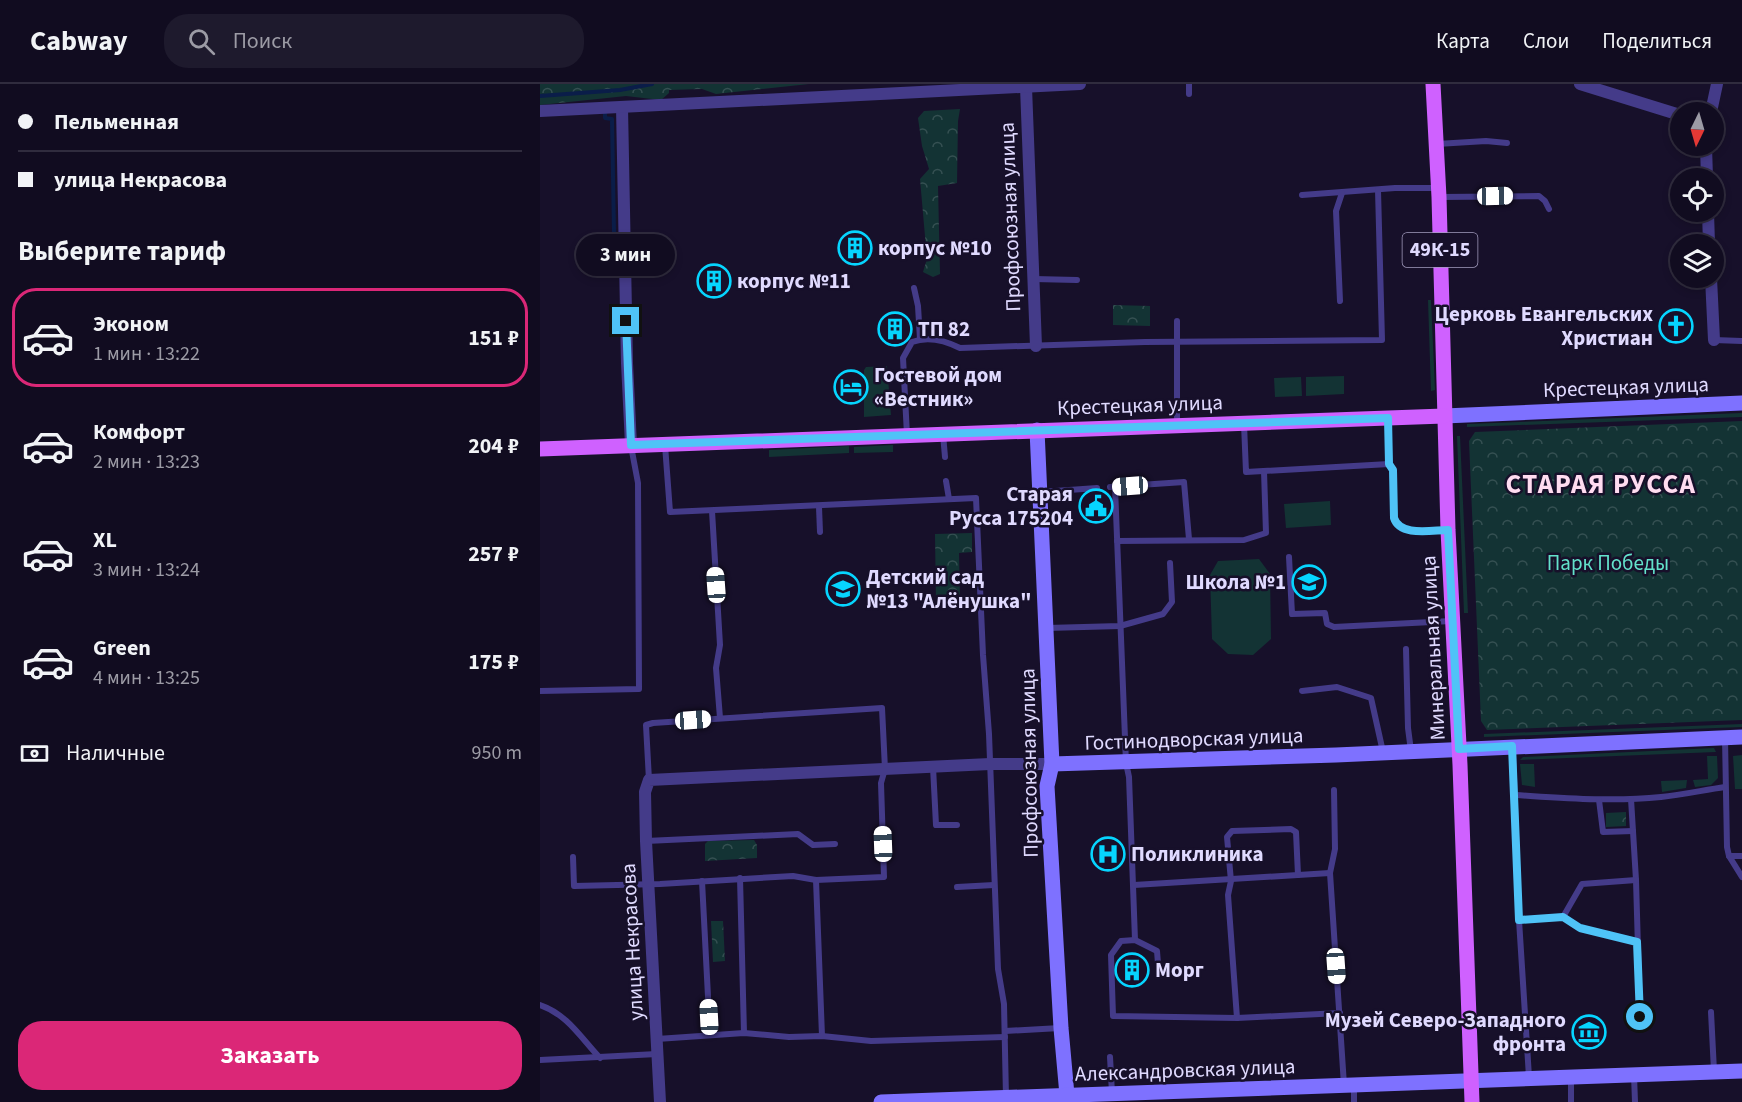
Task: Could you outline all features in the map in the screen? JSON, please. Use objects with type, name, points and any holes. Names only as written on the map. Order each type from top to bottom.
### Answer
[{"type":"main road","name":"Минеральная улица","points":[[1433,84],[1439,193],[1448,530],[1459,749],[1472,1102]]},
{"type":"main road","name":"Крестецкая улица","points":[[540,449],[1444,416]]},
{"type":"street","points":[[540,111],[1080,84]]},
{"type":"street","points":[[1580,84],[1670,112]]},
{"type":"street","points":[[1712,102],[1717,84]]},
{"type":"street","name":"Профсоюзная улица","points":[[1024,86],[1036,346]]},
{"type":"street","points":[[622,107],[631,445]]},
{"type":"street","points":[[1711,288],[1714,340]]},
{"type":"street","name":"Крестецкая улица","points":[[1444,416],[1742,403]]},
{"type":"street","name":"Профсоюзная улица","points":[[1037,430],[1052,764],[1047,786],[1067,1098]]},
{"type":"street","name":"Гостинодворская улица","points":[[648,780],[990,764],[1126,763],[1742,737]]},
{"type":"street","name":"улица Некрасова","points":[[648,780],[645,792],[646,841],[660,1102]]},
{"type":"street","name":"Александровская улица","points":[[881,1102],[1067,1098],[1112,1093],[1742,1071]]},
{"type":"lane","points":[[1189,84],[1190,94]]},
{"type":"lane","points":[[1437,144],[1486,141],[1508,143]]},
{"type":"lane","points":[[1302,195],[1395,188],[1439,193],[1539,196],[1545,201],[1549,210]]},
{"type":"lane","points":[[907,435],[903,358],[912,342],[920,339],[944,340],[960,348],[1382,340],[1378,190]]},
{"type":"lane","points":[[1340,302],[1336,211],[1342,193]]},
{"type":"lane","points":[[1034,279],[1077,280]]},
{"type":"lane","points":[[914,288],[918,306],[920,339]]},
{"type":"lane","points":[[1177,321],[1175,343],[1177,425]]},
{"type":"lane","points":[[1714,340],[1742,341]]},
{"type":"lane","points":[[1388,418],[1389,464],[1393,470],[1396,524],[1405,530],[1448,530]]},
{"type":"lane","points":[[1244,422],[1246,472],[1389,464]]},
{"type":"lane","points":[[944,434],[945,458]]},
{"type":"lane","points":[[665,444],[670,513],[976,498],[998,969],[1005,1034],[1006,1098]]},
{"type":"lane","points":[[540,691],[639,689],[638,483],[631,445]]},
{"type":"lane","points":[[1117,541],[1244,540],[1266,533],[1264,471]]},
{"type":"lane","points":[[946,481],[949,499]]},
{"type":"lane","points":[[1135,940],[1129,777],[1126,763],[1113,487],[1184,482],[1189,539]]},
{"type":"lane","points":[[1040,492],[1097,488]]},
{"type":"lane","points":[[819,507],[820,532]]},
{"type":"lane","points":[[712,511],[720,645],[716,668],[720,718]]},
{"type":"lane","points":[[1289,557],[1292,614],[1325,613],[1327,624],[1334,627],[1452,621]]},
{"type":"lane","points":[[1047,628],[1120,626],[1163,614],[1172,602],[1170,563]]},
{"type":"lane","points":[[1406,650],[1408,728],[1411,752]]},
{"type":"lane","points":[[1302,691],[1337,687],[1371,698],[1383,753]]},
{"type":"lane","points":[[573,857],[574,886],[794,876],[816,880],[884,877],[881,783],[885,769],[882,708],[653,723],[646,726],[648,780]]},
{"type":"lane","points":[[1725,738],[1726,847],[1742,877]]},
{"type":"lane","points":[[1512,746],[1516,795],[1519,920],[1529,1078]]},
{"type":"lane","points":[[933,767],[936,825],[957,825]]},
{"type":"lane","points":[[1516,795],[1599,800],[1631,799],[1662,797],[1725,787]]},
{"type":"lane","points":[[1334,790],[1335,849],[1330,873],[1340,1013],[1349,1085],[1354,1102]]},
{"type":"lane","points":[[1631,799],[1640,1017]]},
{"type":"lane","points":[[1599,800],[1603,832],[1633,831]]},
{"type":"lane","points":[[1237,1018],[1228,895],[1231,880],[1227,837],[1232,831],[1291,829],[1296,832],[1298,875]]},
{"type":"lane","points":[[646,841],[798,834],[813,845],[835,844]]},
{"type":"lane","points":[[1729,856],[1742,856]]},
{"type":"lane","points":[[1134,885],[1330,873]]},
{"type":"lane","points":[[740,878],[744,1032]]},
{"type":"lane","points":[[816,880],[822,1036]]},
{"type":"lane","points":[[1563,917],[1582,884],[1636,880]]},
{"type":"lane","points":[[702,881],[710,1035]]},
{"type":"lane","points":[[957,887],[994,885]]},
{"type":"lane","points":[[1519,920],[1563,917],[1580,928],[1637,942]]},
{"type":"lane","points":[[1159,976],[1156,951],[1135,940],[1121,941],[1111,955],[1113,1016],[1237,1018],[1340,1013]]},
{"type":"lane","points":[[540,1005],[550,1008],[566,1019],[600,1058]]},
{"type":"lane","points":[[1711,1012],[1714,1072]]},
{"type":"lane","points":[[657,1039],[744,1032],[789,1037],[822,1036],[871,1041],[1005,1034],[1061,1028]]},
{"type":"lane","points":[[540,1060],[658,1054]]},
{"type":"lane","points":[[1110,1057],[1112,1093]]},
{"type":"lane","points":[[1634,1075],[1635,1102]]},
{"type":"lane","points":[[1570,1077],[1571,1102]]},
{"type":"green space","points":[[540,84],[809,84],[716,94],[702,89],[669,90],[669,93],[661,100],[626,96],[540,105]]},
{"type":"green space","points":[[960,109],[957,183],[938,186],[940,274],[933,277],[923,272],[927,259],[920,179],[929,169],[922,146],[918,118],[924,111]]},
{"type":"green space","points":[[1428,300],[1431,300],[1435,390],[1431,391]]},
{"type":"green space","points":[[1113,305],[1150,306],[1150,326],[1113,325]]},
{"type":"green space","points":[[887,366],[891,415],[864,417],[864,370],[866,367]]},
{"type":"green space","points":[[1344,376],[1344,394],[1306,396],[1306,377]]},
{"type":"green space","points":[[1301,377],[1302,396],[1275,397],[1274,378]]},
{"type":"green space","points":[[1742,413],[1742,417],[1467,427],[1467,424]]},
{"type":"green space","name":"Парк Победы","points":[[1742,421],[1742,720],[1487,730],[1481,721],[1469,441],[1475,432]]},
{"type":"green space","points":[[1457,436],[1460,436],[1468,613],[1464,613]]},
{"type":"green space","points":[[893,445],[893,452],[854,453],[854,447]]},
{"type":"green space","points":[[849,446],[849,453],[769,457],[769,450]]},
{"type":"green space","points":[[1330,501],[1331,525],[1286,528],[1284,504]]},
{"type":"green space","points":[[972,533],[972,552],[959,553],[960,602],[936,603],[935,534]]},
{"type":"green space","points":[[1259,559],[1270,574],[1271,639],[1253,655],[1228,654],[1212,639],[1210,575],[1218,561]]},
{"type":"green space","points":[[1742,724],[1742,727],[1484,737],[1484,734]]},
{"type":"green space","points":[[1714,748],[1716,752],[1520,760],[1523,757]]},
{"type":"green space","points":[[1742,755],[1742,789],[1735,789],[1733,756]]},
{"type":"green space","points":[[1707,756],[1717,756],[1718,778],[1711,785],[1695,787],[1693,780],[1708,779]]},
{"type":"green space","points":[[1520,764],[1534,764],[1535,787],[1522,785]]},
{"type":"green space","points":[[1687,780],[1686,788],[1662,792],[1661,781]]},
{"type":"green space","points":[[1626,812],[1626,826],[1606,827],[1606,813]]},
{"type":"green space","points":[[754,840],[757,845],[757,858],[705,861],[705,844],[708,841]]},
{"type":"green space","points":[[711,921],[723,921],[725,961],[713,962]]},
{"type":"waterway","points":[[540,96],[620,90],[652,84]]},
{"type":"waterway","points":[[605,114],[605,118],[612,119],[614,233],[617,265]]},
{"type":"place","name":"корпус №10","points":[[855,248]]},
{"type":"place","name":"корпус №11","points":[[714,281]]},
{"type":"place","name":"Церковь Евангельских Христиан","points":[[1676,326]]},
{"type":"place","name":"ТП 82","points":[[895,329]]},
{"type":"place","name":"Гостевой дом «Вестник»","points":[[851,387]]},
{"type":"place","name":"Старая Русса 175204","points":[[1096,506]]},
{"type":"place","name":"Школа №1","points":[[1309,582]]},
{"type":"place","name":"Детский сад №13 \"Алёнушка\"","points":[[843,589]]},
{"type":"place","name":"Поликлиника","points":[[1108,854]]},
{"type":"place","name":"Морг","points":[[1132,970]]},
{"type":"place","name":"Музей Северо-Западного фронта","points":[[1589,1032]]},
{"type":"district","name":"СТАРАЯ РУССА","points":[[1601,484]]},
{"type":"route","points":[[626,321],[631,445],[1388,418],[1389,464],[1393,470],[1396,524],[1405,530],[1448,530],[1459,749],[1512,746],[1516,795],[1519,920],[1563,917],[1580,928],[1637,942],[1640,1017]]}]
